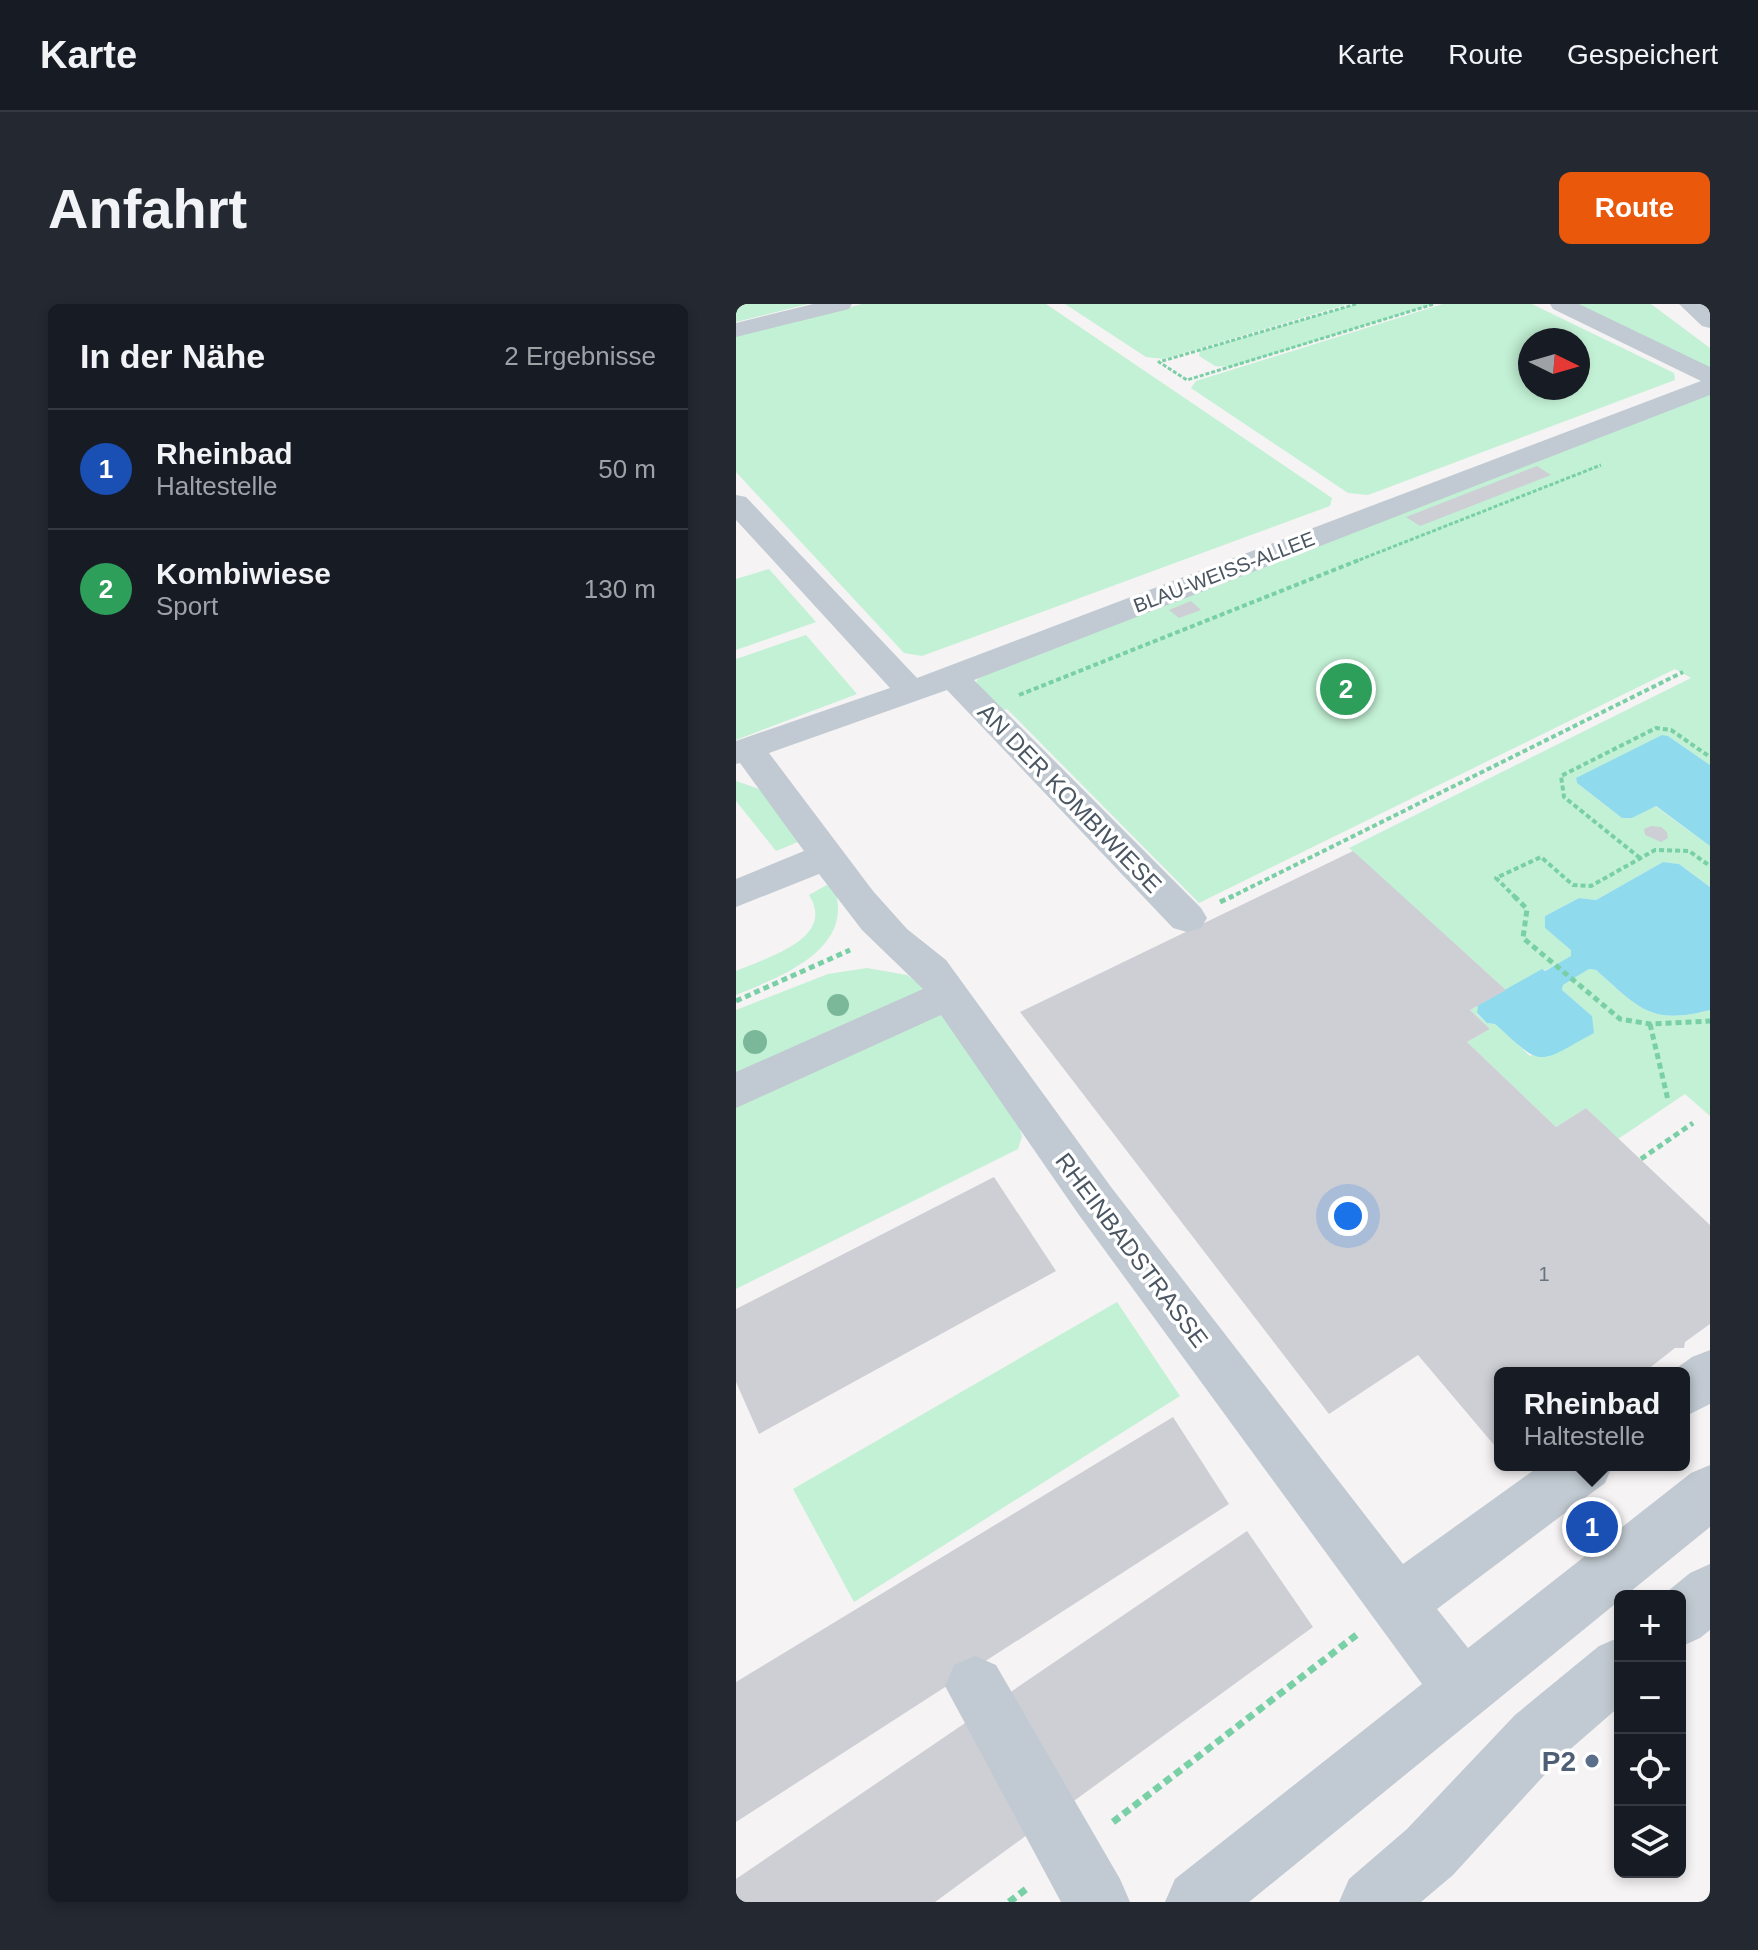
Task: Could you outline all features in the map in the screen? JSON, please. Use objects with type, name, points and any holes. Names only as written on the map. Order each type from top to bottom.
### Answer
[{"type":"street","points":[[736,330],[841,304]]},
{"type":"street","points":[[1561,304],[1710,376]]},
{"type":"street","points":[[1690,304],[1710,321]]},
{"type":"street","name":"BLAU-WEISS-ALLEE","points":[[742,751],[953,677],[1710,386]]},
{"type":"street","points":[[736,503],[912,692]]},
{"type":"street","name":"AN DER KOMBIWIESE","points":[[953,677],[1187,918]]},
{"type":"street","name":"RHEINBADSTRASSE","points":[[742,751],[799,817],[825,857],[888,934],[904,952],[932,971],[1095,1201],[1462,1689]]},
{"type":"street","points":[[736,894],[825,857]]},
{"type":"street","points":[[736,1091],[947,995]]},
{"type":"street","points":[[1690,1389],[1710,1374]]},
{"type":"street","points":[[1398,1603],[1578,1471]]},
{"type":"street","points":[[1198,1902],[1710,1492]]},
{"type":"street","points":[[1686,1613],[1710,1593]]},
{"type":"street","points":[[1372,1902],[1430,1852],[1537,1737],[1614,1672]]},
{"type":"street","points":[[975,1686],[1083,1879]]},
{"type":"path","points":[[1356,304],[1159,362],[1187,380],[1434,304]]},
{"type":"path","points":[[984,709],[1604,464]]},
{"type":"path","points":[[1187,918],[1683,672]]},
{"type":"path","points":[[1640,858],[1564,797],[1561,776],[1656,728],[1671,730],[1710,757]]},
{"type":"path","points":[[1710,866],[1689,851],[1655,850],[1591,886],[1573,885],[1541,857],[1496,878],[1527,909],[1523,938],[1620,1019],[1650,1024],[1710,1021]]},
{"type":"path","points":[[736,1001],[888,934]]},
{"type":"path","points":[[1650,1024],[1668,1100]]},
{"type":"path","points":[[1641,1159],[1693,1123]]},
{"type":"path","points":[[1083,1879],[1398,1603]]},
{"type":"green space","points":[[736,304],[808,304],[736,322]]},
{"type":"green space","points":[[862,304],[1046,304],[1332,498],[1330,506],[922,656],[904,653],[736,472],[736,336]]},
{"type":"green space","points":[[1065,304],[1348,304],[1164,359],[1146,357]]},
{"type":"green space","points":[[1356,304],[1434,304],[1232,367],[1215,366],[1199,356],[1200,350]]},
{"type":"green space","points":[[1443,304],[1532,304],[1581,328],[1518,328],[1518,400],[1590,400],[1590,332],[1674,373],[1675,380],[1368,495],[1348,493],[1191,388],[1196,381]]},
{"type":"green space","points":[[1565,304],[1651,304],[1710,348],[1710,371]]},
{"type":"green space","points":[[1710,392],[1710,765],[1668,736],[1576,779],[1577,783],[1622,818],[1632,818],[1655,806],[1710,846],[1710,887],[1679,864],[1663,862],[1596,900],[1579,898],[1545,916],[1545,928],[1572,950],[1571,957],[1506,990],[1349,848],[1691,678],[1675,669],[1199,903],[1007,709],[998,712],[975,687],[977,680],[985,673]]},
{"type":"green space","points":[[769,569],[816,622],[736,650],[736,579]]},
{"type":"green space","points":[[806,635],[857,694],[736,740],[736,659]]},
{"type":"green space","points":[[736,781],[759,789],[803,840],[776,851],[736,801]]},
{"type":"green space","points":[[832,882],[838,905],[836,924],[827,941],[795,968],[736,995],[736,971],[779,953],[806,935],[813,924],[815,910],[809,895]]},
{"type":"green space","points":[[867,968],[907,975],[922,986],[1015,1113],[1022,1136],[1018,1149],[736,1289],[736,1010],[828,974]]},
{"type":"green space","points":[[1589,969],[1596,970],[1646,1010],[1673,1016],[1710,1010],[1710,1116],[1685,1094],[1618,1139],[1586,1108],[1556,1127],[1467,1042],[1490,1029],[1470,1010],[1478,1005],[1477,1014],[1487,1023],[1495,1024],[1530,1056],[1592,1016],[1562,990],[1563,985]]},
{"type":"green space","points":[[1117,1302],[1180,1396],[854,1602],[793,1489]]},
{"type":"water","points":[[1662,735],[1710,765],[1710,846],[1656,806],[1632,818],[1622,818],[1577,783],[1576,778]]},
{"type":"water","points":[[1663,862],[1679,864],[1710,887],[1710,1010],[1673,1016],[1646,1010],[1596,970],[1589,969],[1563,985],[1562,990],[1592,1016],[1594,1033],[1551,1056],[1542,1057],[1523,1049],[1495,1024],[1487,1023],[1477,1013],[1478,1005],[1571,956],[1571,950],[1545,928],[1545,916],[1579,898],[1596,900]]},
{"type":"building","points":[[1537,466],[1551,475],[1420,526],[1406,517]]},
{"type":"building","points":[[1191,601],[1201,610],[1179,618],[1169,610]]},
{"type":"building","points":[[1661,827],[1668,838],[1661,842],[1645,835],[1644,829]]},
{"type":"building","points":[[1353,851],[1506,990],[1470,1010],[1490,1029],[1467,1042],[1556,1127],[1586,1108],[1710,1225],[1710,1324],[1685,1342],[1684,1348],[1675,1348],[1651,1367],[1494,1367],[1494,1445],[1418,1355],[1329,1414],[1020,1012]]},
{"type":"building","points":[[994,1177],[1056,1271],[759,1434],[736,1382],[736,1309]]},
{"type":"building","points":[[1173,1417],[1229,1504],[736,1822],[736,1682]]},
{"type":"building","points":[[1247,1531],[1313,1627],[935,1902],[736,1902],[736,1879]]},
{"type":"place","name":"Kombiwiese","points":[[1346,689]]},
{"type":"place","name":"Rheinbad","points":[[1592,1527]]},
{"type":"place","name":"P2","points":[[1592,1761]]}]
